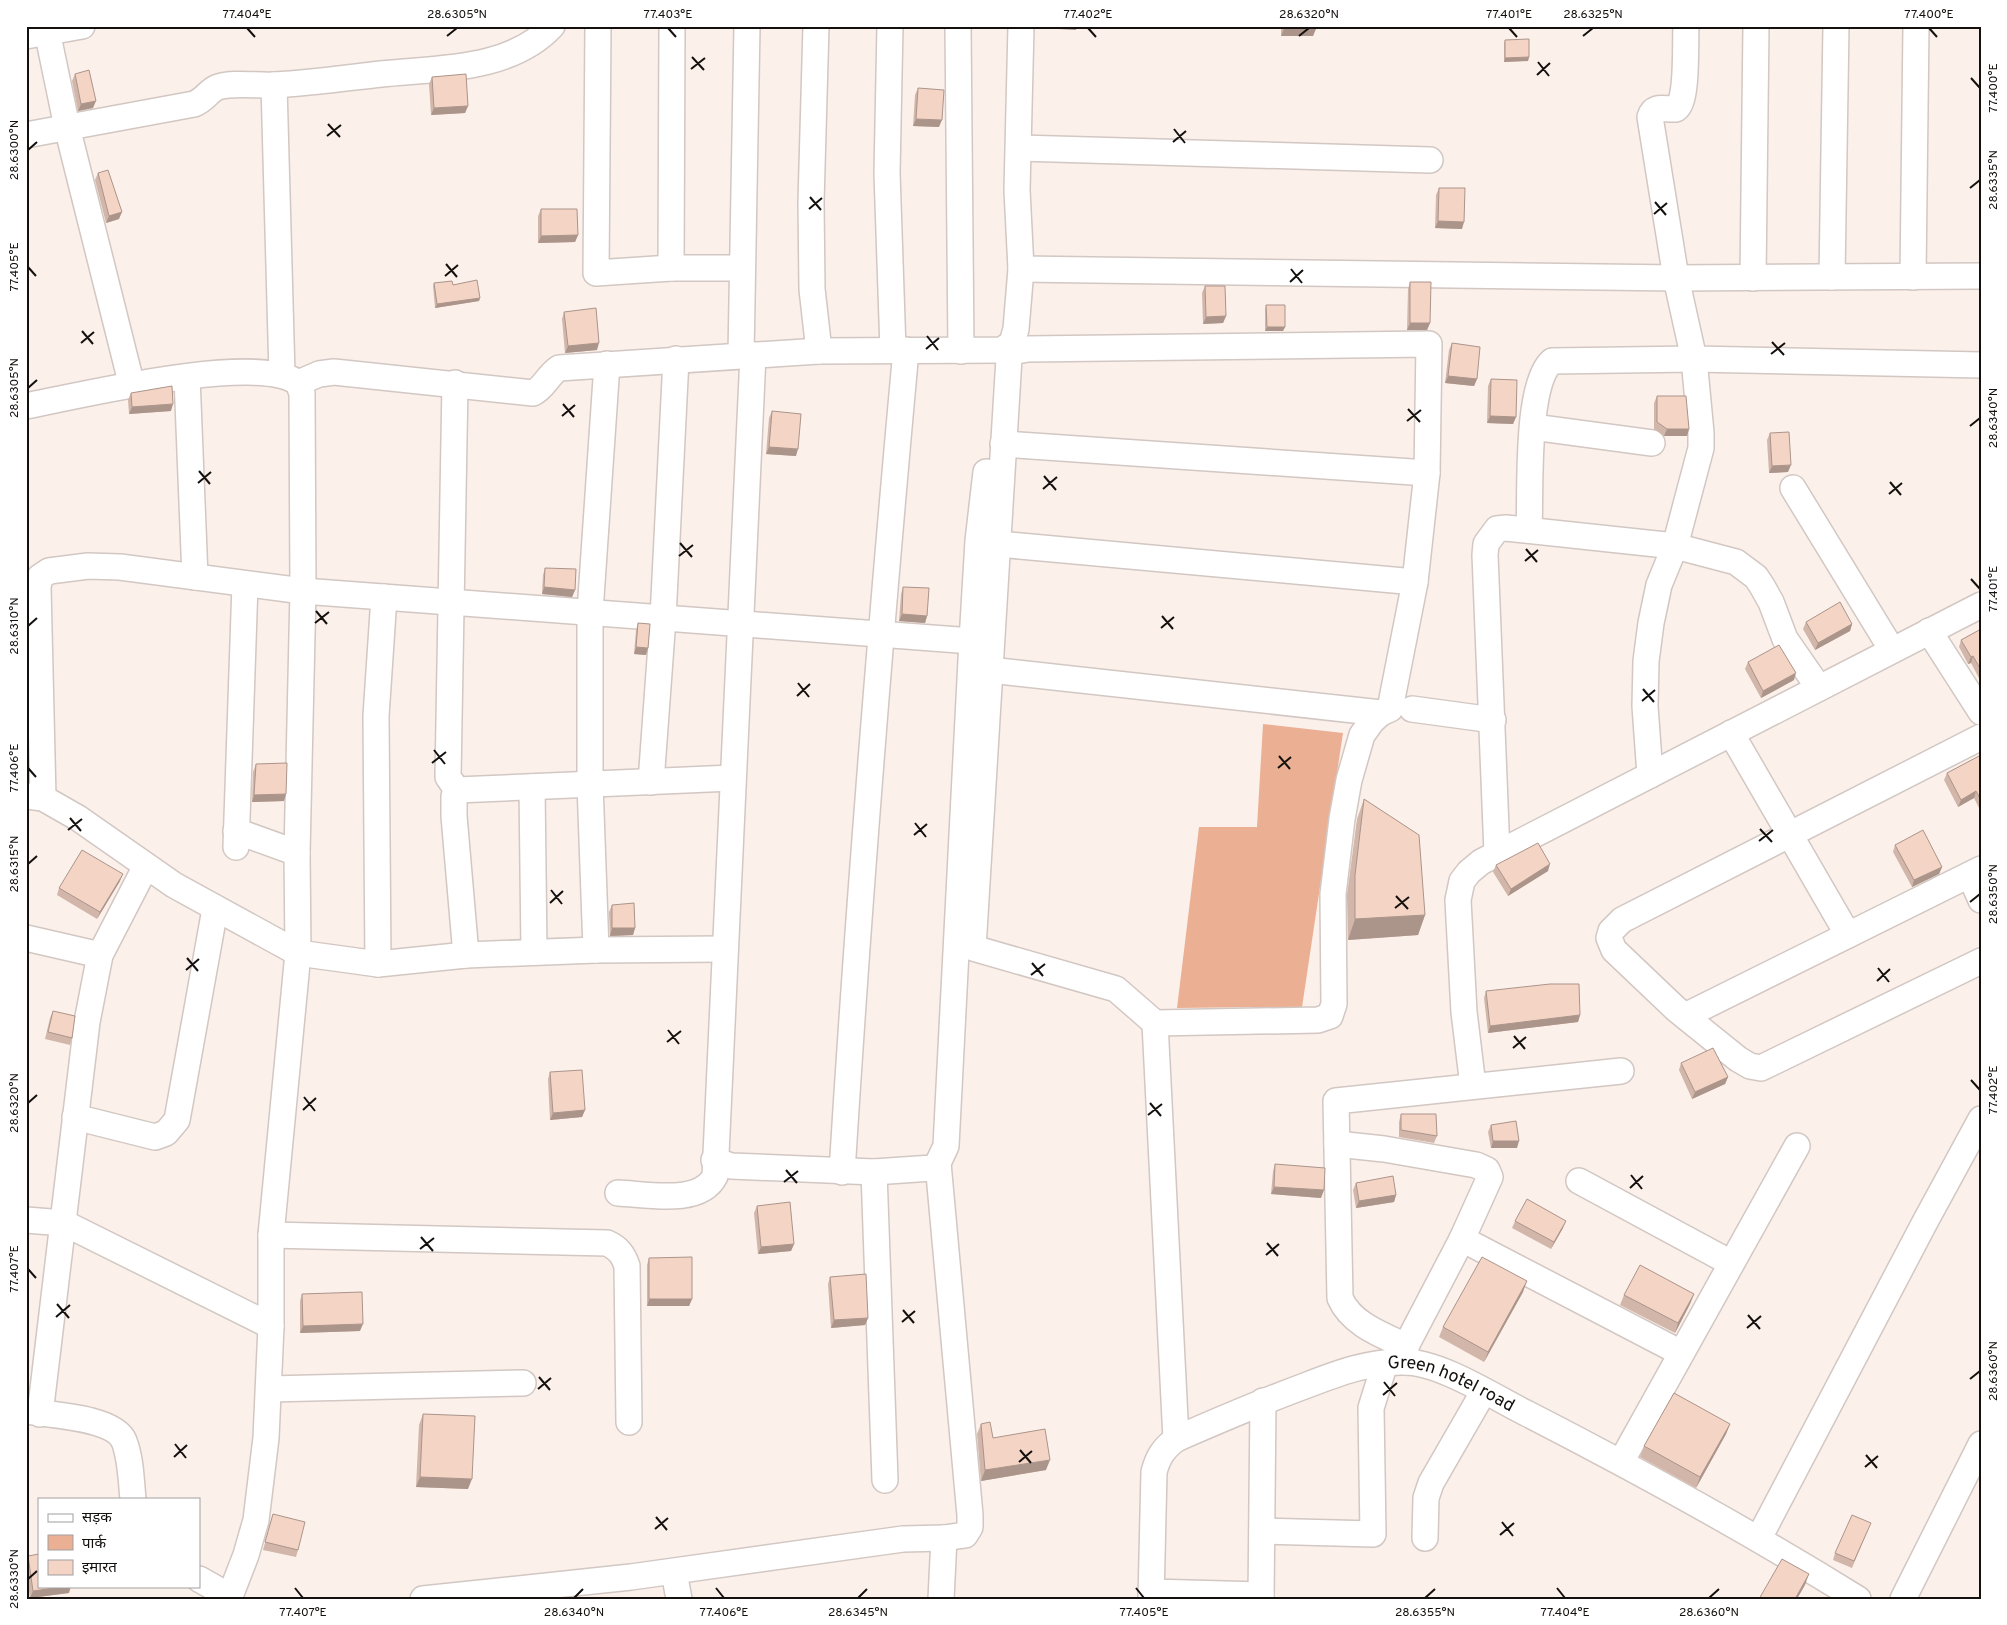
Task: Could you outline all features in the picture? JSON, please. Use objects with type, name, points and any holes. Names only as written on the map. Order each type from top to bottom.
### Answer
[{"type":"street","points":[[82,26],[39,31],[67,127],[132,386]]},
{"type":"street","points":[[26,135],[194,104],[204,99],[219,86],[274,85],[475,64],[523,48],[535,42],[552,26]]},
{"type":"street","points":[[598,26],[596,273],[671,268],[742,268]]},
{"type":"street","points":[[671,268],[672,26]]},
{"type":"street","points":[[618,1192],[688,1195],[696,1193],[711,1184],[715,1176],[714,1160],[740,624],[747,355],[742,268],[747,26]]},
{"type":"street","points":[[816,26],[811,202],[812,289],[819,351]]},
{"type":"street","points":[[842,1172],[856,943],[882,634],[900,350],[887,173],[890,26]]},
{"type":"street","points":[[958,26],[961,351]]},
{"type":"street","points":[[26,406],[224,371],[290,379],[334,372],[455,383],[533,393],[540,390],[551,374],[559,368],[819,351],[1002,350],[1012,343],[1016,329],[1021,269],[1017,190],[1020,148],[1021,26]]},
{"type":"street","points":[[1650,775],[1646,706],[1646,661],[1659,585],[1675,546],[1701,448],[1701,412],[1694,359],[1676,278],[1650,118],[1652,110],[1656,108],[1676,109],[1681,105],[1686,26]]},
{"type":"street","points":[[1753,278],[1756,26]]},
{"type":"street","points":[[1832,277],[1836,26]]},
{"type":"street","points":[[1913,277],[1916,26]]},
{"type":"street","points":[[200,1580],[229,1597],[246,1555],[256,1520],[266,1438],[269,1388],[271,1235],[298,953],[297,853],[303,591],[302,393],[290,379],[274,85]]},
{"type":"street","points":[[1020,148],[1430,160]]},
{"type":"street","points":[[1021,269],[1676,278],[1981,276]]},
{"type":"street","points":[[1429,344],[1426,473],[1415,582],[1390,709],[1381,713],[1362,735],[1354,755],[1342,819],[1333,894],[1334,1004],[1330,1016],[1318,1020],[1155,1023],[1116,989],[973,948],[1003,444],[1011,352],[1028,349],[1429,344]]},
{"type":"street","points":[[423,1599],[674,1572],[903,1539],[944,1538],[965,1535],[970,1527],[938,1163],[946,1146],[949,1110],[955,933],[978,541],[996,375],[1002,350]]},
{"type":"street","points":[[1529,530],[1534,405],[1540,378],[1545,367],[1552,361],[1694,359],[1981,366]]},
{"type":"street","points":[[651,782],[663,618],[676,360]]},
{"type":"street","points":[[596,950],[590,784],[590,612],[607,364]]},
{"type":"street","points":[[187,377],[195,577]]},
{"type":"street","points":[[455,383],[452,602],[446,762],[448,777],[458,790]]},
{"type":"street","points":[[1533,427],[1652,443]]},
{"type":"street","points":[[1003,444],[1426,473]]},
{"type":"street","points":[[1793,488],[1892,650]]},
{"type":"street","points":[[1497,853],[1486,544],[1497,529],[1529,530],[1675,546],[1736,562],[1756,577],[1772,602],[1785,639],[1819,688]]},
{"type":"street","points":[[998,544],[1415,582]]},
{"type":"street","points":[[724,949],[534,952],[466,955],[378,964],[298,953],[215,909],[174,886],[78,818],[35,797],[38,587],[40,577],[49,571],[88,566],[120,567],[303,591],[972,641]]},
{"type":"street","points":[[245,584],[236,839],[297,853]]},
{"type":"street","points":[[378,964],[376,716],[384,597]]},
{"type":"street","points":[[1474,1086],[1464,1012],[1458,900],[1462,881],[1469,872],[1497,853],[1981,604]]},
{"type":"street","points":[[1929,631],[1981,712]]},
{"type":"street","points":[[990,670],[1381,713]]},
{"type":"street","points":[[1412,710],[1493,720]]},
{"type":"street","points":[[1731,733],[1848,935]]},
{"type":"street","points":[[1981,737],[1622,920],[1611,931],[1609,938],[1614,950],[1685,1016],[1738,1060],[1750,1066],[1761,1068],[1981,961]]},
{"type":"street","points":[[458,790],[732,778]]},
{"type":"street","points":[[532,787],[534,952]]},
{"type":"street","points":[[458,790],[454,796],[454,816],[466,955]]},
{"type":"street","points":[[133,1498],[129,1455],[123,1439],[117,1432],[108,1425],[33,1412],[64,1223],[87,1022],[100,955],[146,866]]},
{"type":"street","points":[[1685,1016],[1975,872],[1981,900]]},
{"type":"street","points":[[75,1117],[155,1136],[166,1133],[176,1120],[215,909]]},
{"type":"street","points":[[26,938],[100,955]]},
{"type":"street","points":[[1155,1023],[1176,1439]]},
{"type":"street","points":[[1399,1357],[1369,1328],[1350,1314],[1340,1298],[1336,1101],[1621,1071]]},
{"type":"street","points":[[1759,1538],[1920,1230],[1981,1119]]},
{"type":"street","points":[[1262,1531],[1373,1534],[1372,1408],[1462,1239],[1488,1186],[1490,1177],[1487,1170],[1463,1162],[1337,1144]]},
{"type":"street","points":[[1621,1462],[1797,1146]]},
{"type":"street","points":[[714,1160],[731,1166],[842,1172],[924,1170],[938,1163]]},
{"type":"street","points":[[874,1172],[885,1480]]},
{"type":"street","points":[[1579,1181],[1731,1263]]},
{"type":"street","points":[[26,1220],[64,1223],[271,1326]]},
{"type":"street","points":[[271,1235],[607,1243],[616,1247],[624,1256],[627,1266],[630,1422]]},
{"type":"street","points":[[1462,1239],[1681,1353]]},
{"type":"street","name":"Green hotel road","points":[[1151,1595],[1154,1472],[1160,1453],[1176,1439],[1263,1401],[1352,1368],[1399,1357],[1427,1365],[1484,1391],[1621,1462],[1759,1538],[1858,1599]]},
{"type":"street","points":[[269,1388],[523,1383]]},
{"type":"street","points":[[1424,1538],[1426,1498],[1431,1483],[1484,1391]]},
{"type":"street","points":[[1151,1595],[1261,1597],[1263,1401]]},
{"type":"street","points":[[1903,1599],[1981,1444]]},
{"type":"street","points":[[941,1599],[944,1538]]},
{"type":"street","points":[[674,1572],[678,1599]]},
{"type":"green space","points":[[1263,724],[1343,733],[1301,1014],[1257,1007],[1177,1008],[1199,827],[1257,827]]},
{"type":"building","points":[[1284,26],[1316,26],[1316,29],[1284,29]]},
{"type":"building","points":[[1529,39],[1529,57],[1505,58],[1505,40]]},
{"type":"building","points":[[89,70],[96,101],[81,104],[75,74]]},
{"type":"building","points":[[466,74],[468,106],[434,108],[432,77]]},
{"type":"building","points":[[918,88],[944,90],[942,120],[916,119]]},
{"type":"building","points":[[108,170],[122,212],[109,216],[98,173]]},
{"type":"building","points":[[1439,188],[1465,188],[1464,222],[1438,221]]},
{"type":"building","points":[[541,209],[577,209],[578,235],[541,236]]},
{"type":"building","points":[[477,280],[480,298],[437,304],[434,283],[452,281],[453,285]]},
{"type":"building","points":[[1410,282],[1431,282],[1430,323],[1410,323]]},
{"type":"building","points":[[1205,286],[1225,286],[1226,316],[1206,317]]},
{"type":"building","points":[[1266,305],[1285,305],[1285,327],[1267,327]]},
{"type":"building","points":[[596,308],[599,343],[568,346],[564,312]]},
{"type":"building","points":[[1452,343],[1480,347],[1477,379],[1448,376]]},
{"type":"building","points":[[1491,379],[1517,380],[1516,417],[1490,416]]},
{"type":"building","points":[[172,386],[173,404],[132,407],[131,393]]},
{"type":"building","points":[[1657,396],[1686,396],[1689,429],[1667,429],[1657,422]]},
{"type":"building","points":[[772,411],[801,414],[798,449],[769,447]]},
{"type":"building","points":[[1789,432],[1791,465],[1772,466],[1770,433]]},
{"type":"building","points":[[545,568],[576,569],[575,590],[544,587]]},
{"type":"building","points":[[903,587],[929,588],[927,616],[902,614]]},
{"type":"building","points":[[1840,602],[1852,624],[1818,643],[1806,622]]},
{"type":"building","points":[[638,623],[650,624],[648,648],[636,647]]},
{"type":"building","points":[[1981,629],[1981,670],[1961,640]]},
{"type":"building","points":[[1779,645],[1796,673],[1763,691],[1748,662]]},
{"type":"building","points":[[1981,755],[1981,800],[1976,791],[1961,800],[1947,773]]},
{"type":"building","points":[[287,763],[286,794],[254,795],[256,764]]},
{"type":"building","points":[[1364,799],[1419,835],[1425,915],[1355,919],[1355,875]]},
{"type":"building","points":[[1923,830],[1942,867],[1914,880],[1895,845]]},
{"type":"building","points":[[1538,843],[1550,864],[1511,889],[1496,865]]},
{"type":"building","points":[[82,850],[123,874],[100,912],[59,888]]},
{"type":"building","points":[[634,903],[635,928],[612,928],[612,905]]},
{"type":"building","points":[[1550,984],[1579,984],[1580,1015],[1490,1026],[1486,991]]},
{"type":"building","points":[[53,1011],[75,1016],[72,1038],[48,1032]]},
{"type":"building","points":[[1713,1048],[1728,1077],[1695,1092],[1681,1063]]},
{"type":"building","points":[[582,1070],[585,1110],[553,1113],[550,1072]]},
{"type":"building","points":[[1401,1114],[1436,1114],[1437,1136],[1401,1130]]},
{"type":"building","points":[[1516,1121],[1519,1141],[1493,1141],[1491,1125]]},
{"type":"building","points":[[1275,1164],[1325,1168],[1324,1190],[1274,1187]]},
{"type":"building","points":[[1393,1176],[1396,1195],[1359,1201],[1356,1183]]},
{"type":"building","points":[[1527,1199],[1566,1221],[1554,1242],[1515,1221]]},
{"type":"building","points":[[790,1202],[794,1244],[761,1247],[757,1206]]},
{"type":"building","points":[[692,1257],[692,1299],[649,1299],[649,1258]]},
{"type":"building","points":[[1482,1257],[1527,1281],[1488,1352],[1443,1327]]},
{"type":"building","points":[[1640,1265],[1694,1294],[1678,1323],[1624,1295]]},
{"type":"building","points":[[866,1274],[868,1318],[834,1320],[830,1277]]},
{"type":"building","points":[[362,1292],[363,1324],[303,1326],[302,1294]]},
{"type":"building","points":[[1674,1393],[1730,1424],[1700,1477],[1644,1446]]},
{"type":"building","points":[[423,1414],[475,1416],[472,1479],[420,1477]]},
{"type":"building","points":[[990,1422],[993,1438],[1045,1429],[1050,1460],[985,1470],[981,1424]]},
{"type":"building","points":[[273,1514],[305,1522],[298,1550],[265,1542]]},
{"type":"building","points":[[1852,1515],[1871,1523],[1854,1561],[1835,1553]]},
{"type":"building","points":[[38,1554],[38,1588],[54,1588],[33,1591],[28,1556]]},
{"type":"building","points":[[1782,1559],[1809,1574],[1795,1599],[1759,1599]]}]
